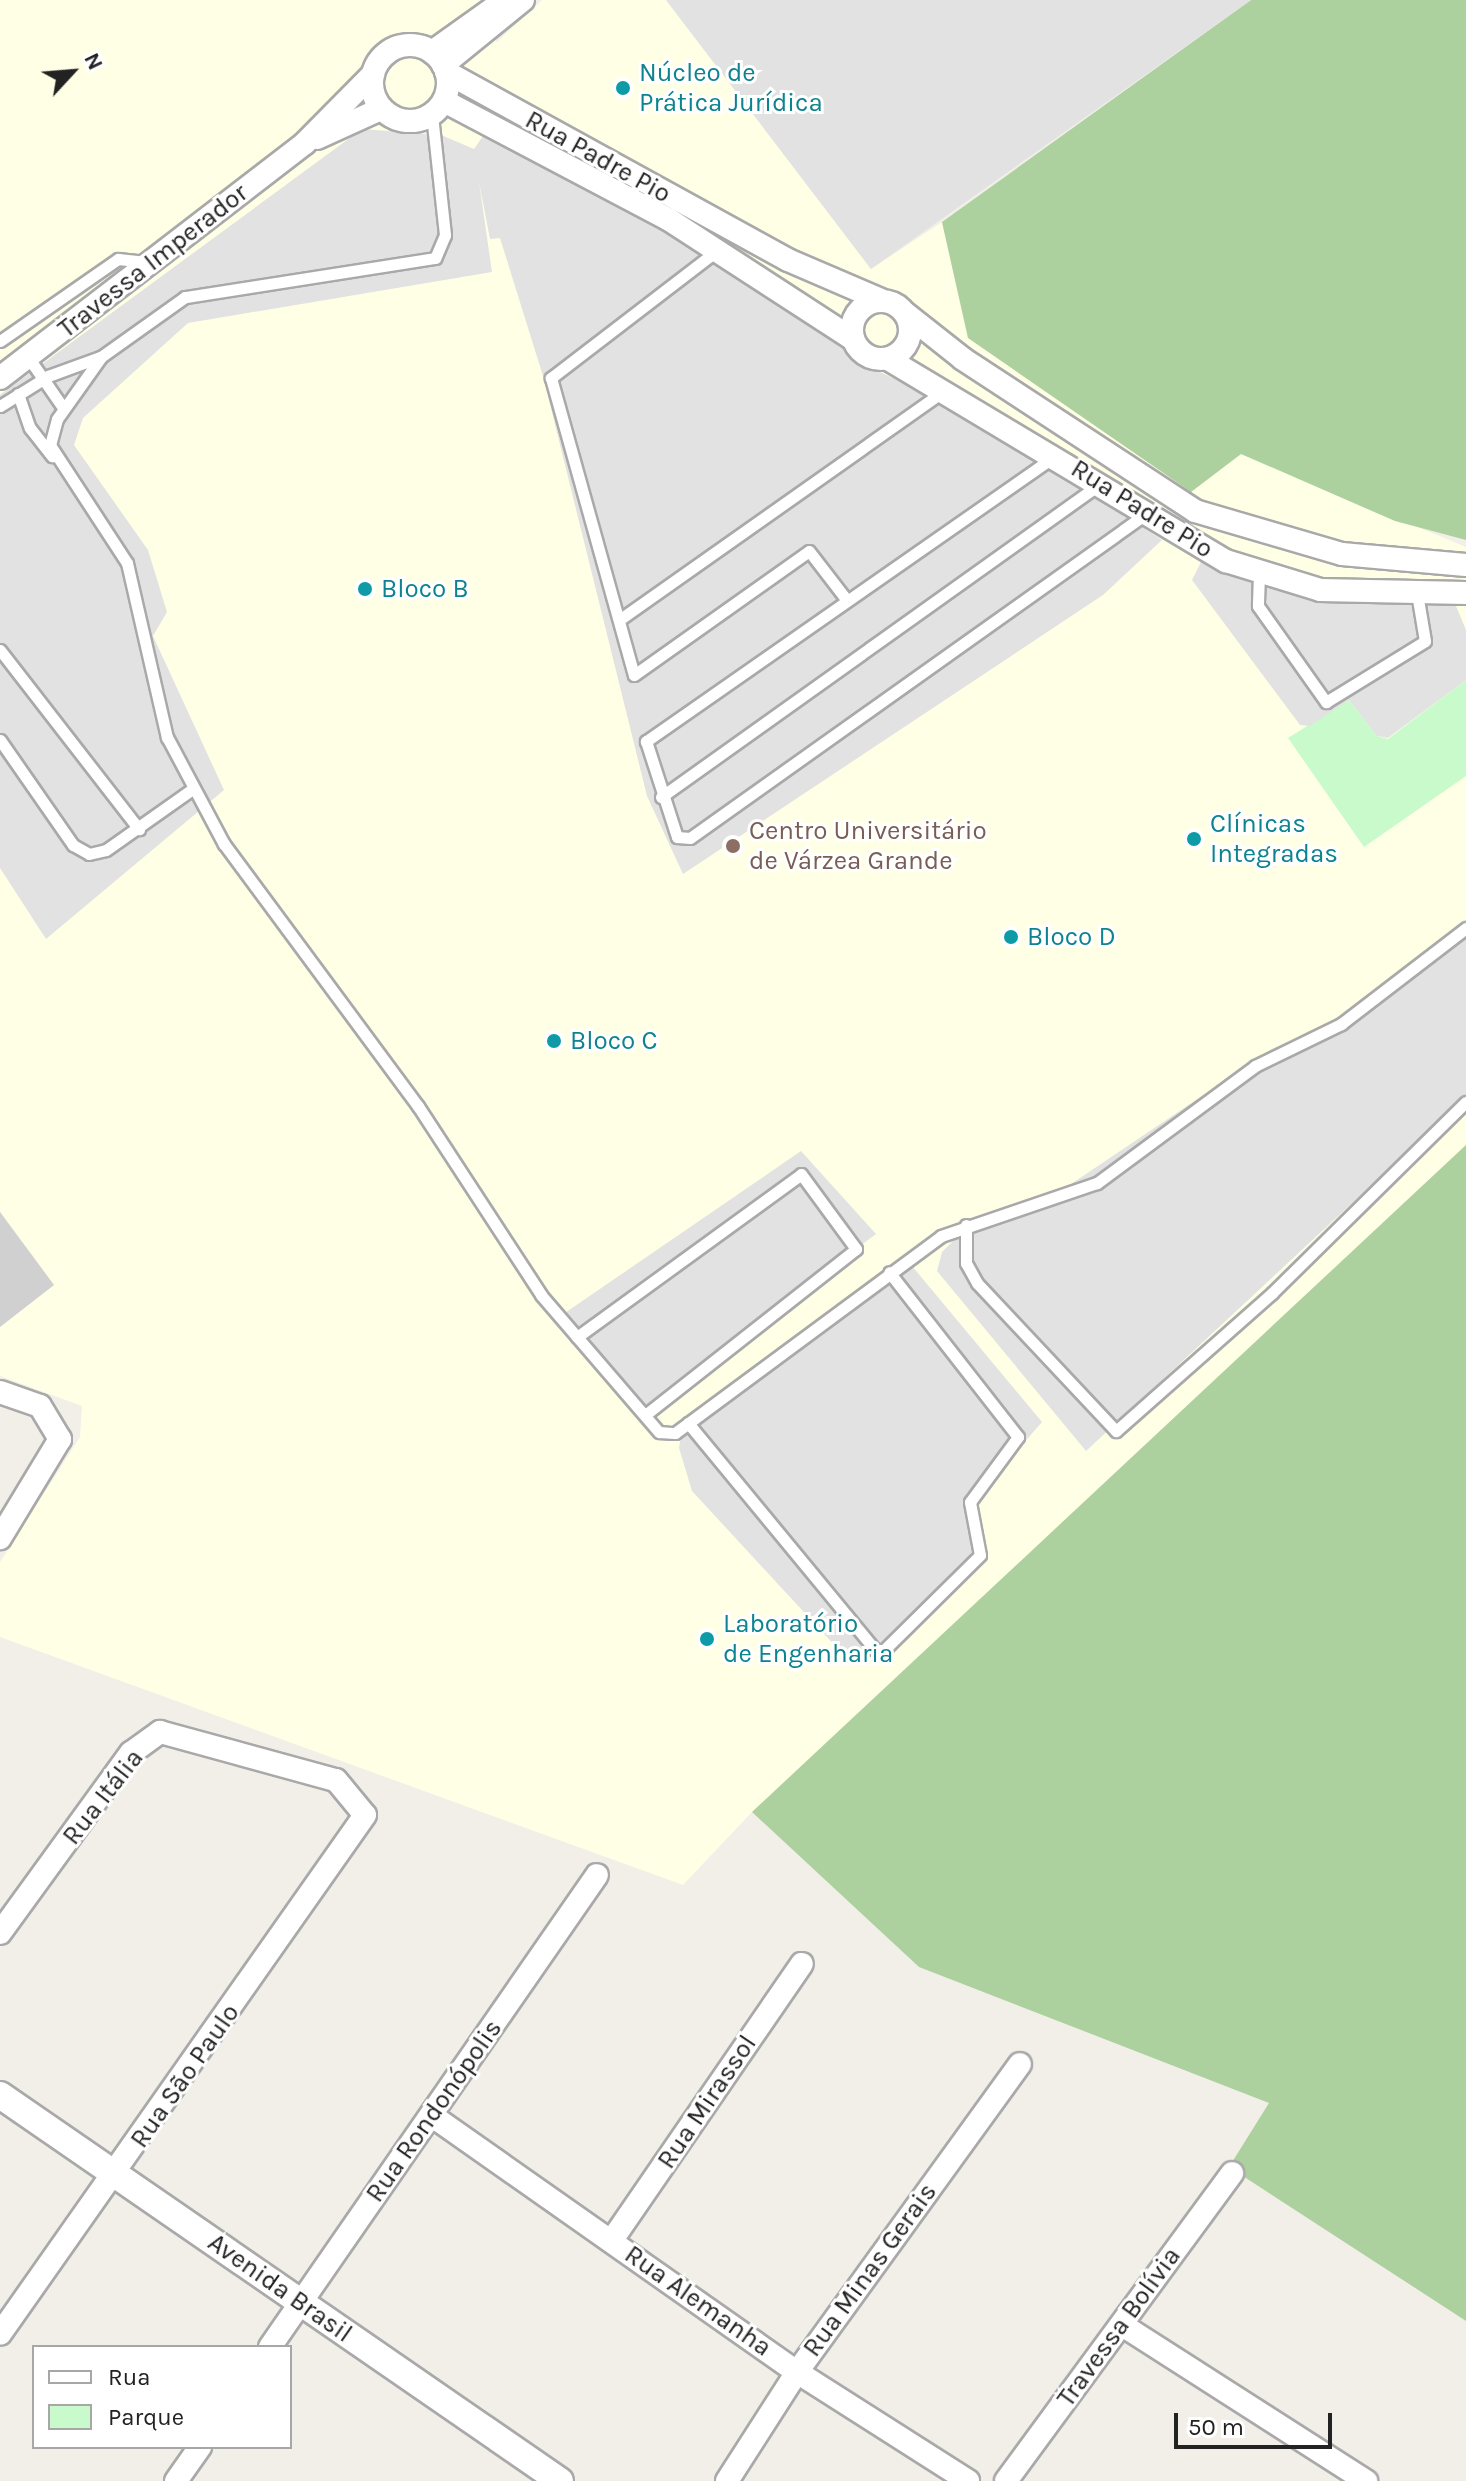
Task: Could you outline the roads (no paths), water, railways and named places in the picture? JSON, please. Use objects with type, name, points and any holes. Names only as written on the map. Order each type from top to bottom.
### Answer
[{"type":"street","points":[[441,63],[396,47],[373,74],[381,109],[409,122],[438,108],[441,63],[505,0]]},
{"type":"street","points":[[441,63],[523,0]]},
{"type":"street","name":"Rua Padre Pio","points":[[441,63],[788,260],[881,300]]},
{"type":"street","name":"Travessa Imperador","points":[[0,378],[154,263],[305,143],[373,74]]},
{"type":"street","name":"Rua Padre Pio","points":[[438,108],[518,134],[719,249],[853,339]]},
{"type":"street","name":"Travessa Imperador","points":[[305,143],[381,109]]},
{"type":"street","points":[[881,300],[905,313],[909,341],[888,359],[867,356],[853,339],[857,313],[881,300]]},
{"type":"street","name":"Rua Padre Pio","points":[[905,313],[963,359],[1195,511],[1342,554],[1466,565]]},
{"type":"street","name":"Rua Padre Pio","points":[[888,359],[1056,455],[1143,516],[1259,574],[1320,590],[1466,593]]},
{"type":"street","points":[[0,1392],[40,1406],[60,1439],[0,1538]]},
{"type":"street","name":"Rua Itália","points":[[0,1933],[131,1753],[160,1732],[336,1780],[365,1815]]},
{"type":"street","name":"Rua São Paulo","points":[[0,2334],[117,2175],[365,1815]]},
{"type":"street","name":"Rua Rondonópolis","points":[[271,2345],[597,1875]]},
{"type":"street","name":"Rua Mirassol","points":[[612,2240],[802,1964]]},
{"type":"street","name":"Rua Minas Gerais","points":[[727,2481],[797,2372],[1020,2064]]},
{"type":"street","name":"Avenida Brasil","points":[[0,2095],[560,2481]]},
{"type":"street","name":"Rua Alemanha","points":[[431,2115],[797,2372],[968,2481]]},
{"type":"street","name":"Travessa Bolívia","points":[[1006,2481],[1232,2173]]},
{"type":"street","points":[[1122,2325],[1366,2481]]},
{"type":"street","points":[[176,2481],[199,2449]]},
{"type":"lane","points":[[0,406],[42,379],[101,357],[190,295],[435,258],[445,235],[438,108]]},
{"type":"lane","points":[[719,249],[551,378],[634,675],[809,551],[846,599]]},
{"type":"lane","points":[[0,341],[118,259],[154,263]]},
{"type":"lane","points":[[28,357],[64,409]]},
{"type":"lane","points":[[52,456],[52,431],[101,357]]},
{"type":"lane","points":[[619,620],[945,390]]},
{"type":"lane","points":[[18,394],[30,428],[52,456],[135,582],[148,673],[191,790],[418,1106],[541,1295],[664,1435],[688,1423],[889,1272],[966,1225],[1097,1183],[1255,1066],[1341,1024],[1466,928]]},
{"type":"lane","points":[[1056,455],[646,741],[661,797],[677,837],[690,838],[1143,516]]},
{"type":"lane","points":[[661,797],[1097,486]]},
{"type":"lane","points":[[1259,574],[1258,606],[1326,702],[1425,641],[1417,593]]},
{"type":"lane","points":[[0,650],[139,829]]},
{"type":"lane","points":[[0,740],[81,851],[98,853],[139,829],[191,790]]},
{"type":"lane","points":[[966,1225],[966,1263],[977,1283],[1116,1431],[1158,1396],[1466,1102]]},
{"type":"lane","points":[[577,1337],[801,1174],[856,1249],[645,1415]]},
{"type":"lane","points":[[688,1423],[875,1650],[884,1650],[980,1555],[970,1502],[1018,1437],[889,1272]]},
{"type":"place","name":"Núcleo de Prática Jurídica","points":[[623,88]]},
{"type":"place","name":"Bloco B","points":[[365,589]]},
{"type":"place","name":"Clínicas Integradas","points":[[1194,839]]},
{"type":"place","name":"Centro Universitário de Várzea Grande","points":[[733,846]]},
{"type":"place","name":"Bloco D","points":[[1011,937]]},
{"type":"place","name":"Bloco C","points":[[554,1041]]},
{"type":"place","name":"Laboratório de Engenharia","points":[[707,1639]]}]
